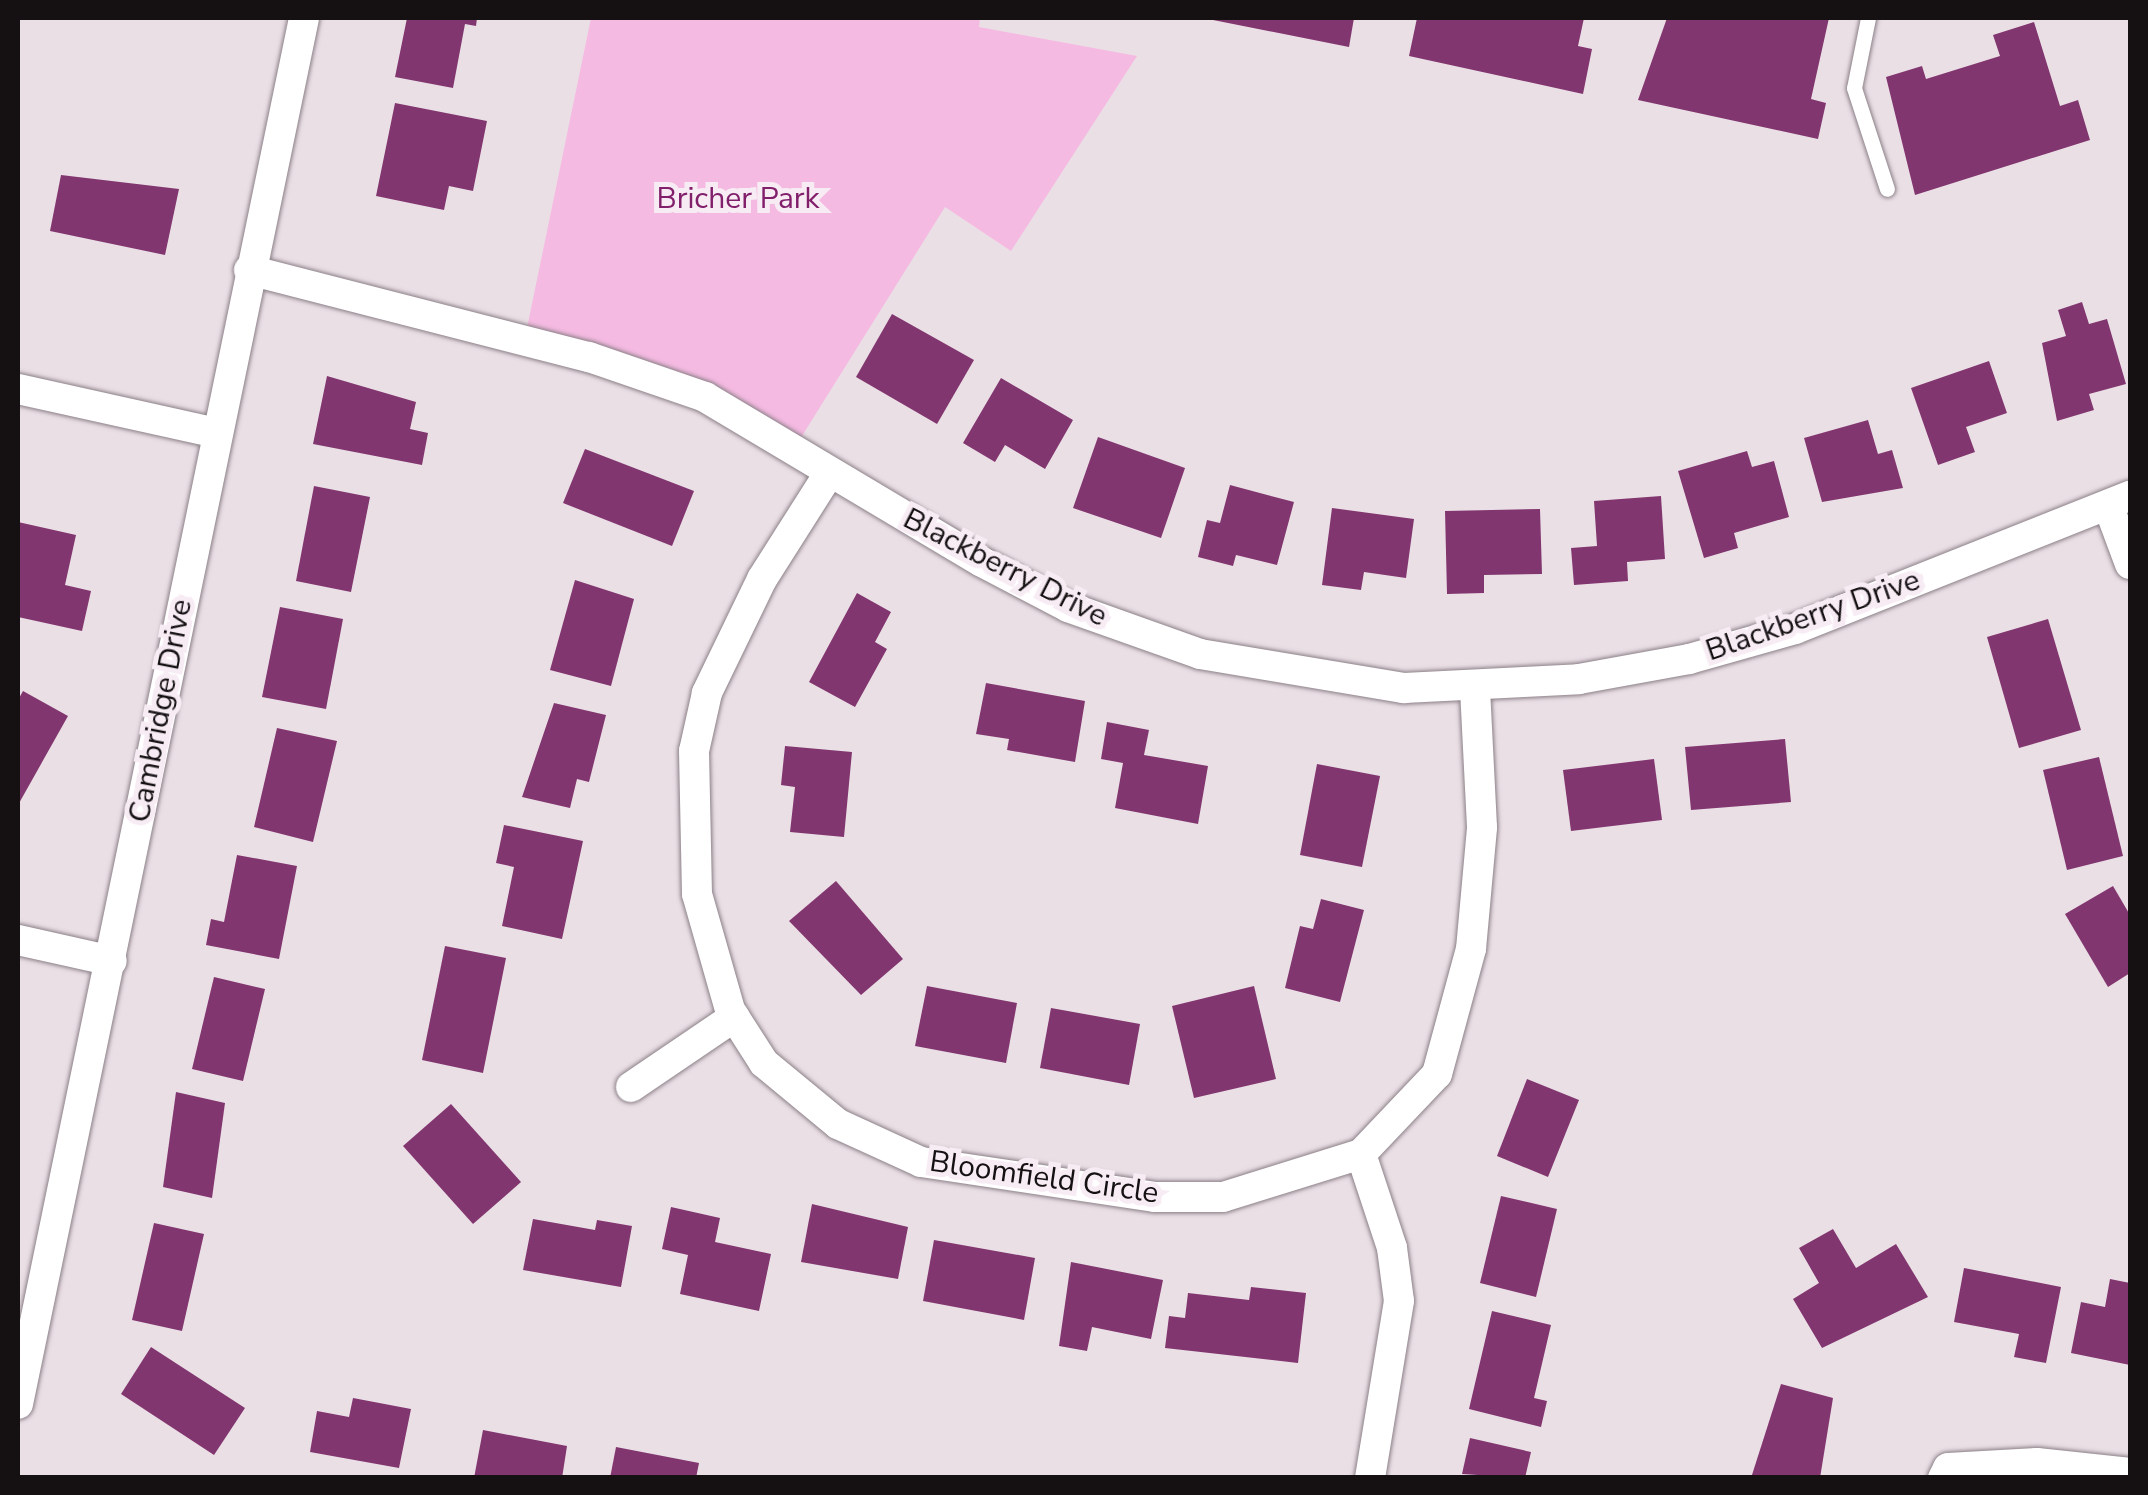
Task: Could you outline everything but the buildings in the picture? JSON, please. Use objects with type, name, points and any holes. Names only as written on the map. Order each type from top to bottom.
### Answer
[{"type":"street","name":"Cambridge Drive","points":[[18,1404],[112,961],[248,270],[304,18]]},
{"type":"street","name":"Blackberry Drive","points":[[248,270],[589,358],[705,397],[828,475],[1068,606],[1200,654],[1404,688],[1475,687],[1690,659],[1795,629],[2119,500]]},
{"type":"street","points":[[18,389],[216,434]]},
{"type":"street","name":"Bloomfield Circle","points":[[828,475],[725,646],[694,751],[697,894],[734,1017],[764,1063],[838,1124],[921,1162],[1154,1197],[1222,1197],[1362,1154],[1437,1074],[1471,949],[1482,826],[1475,687]]},
{"type":"street","points":[[2119,500],[2130,564]]},
{"type":"street","points":[[18,940],[112,961]]},
{"type":"street","points":[[631,1087],[734,1017]]},
{"type":"street","points":[[1362,1154],[1392,1248],[1399,1301],[1370,1478]]},
{"type":"street","points":[[1943,1478],[1948,1468],[2038,1463],[2130,1473]]},
{"type":"lane","points":[[1868,18],[1854,88],[1887,189]]},
{"type":"green space","name":"Bricher Park","points":[[591,18],[980,18],[979,27],[1137,56],[1011,251],[945,207],[797,444],[527,328]]}]
